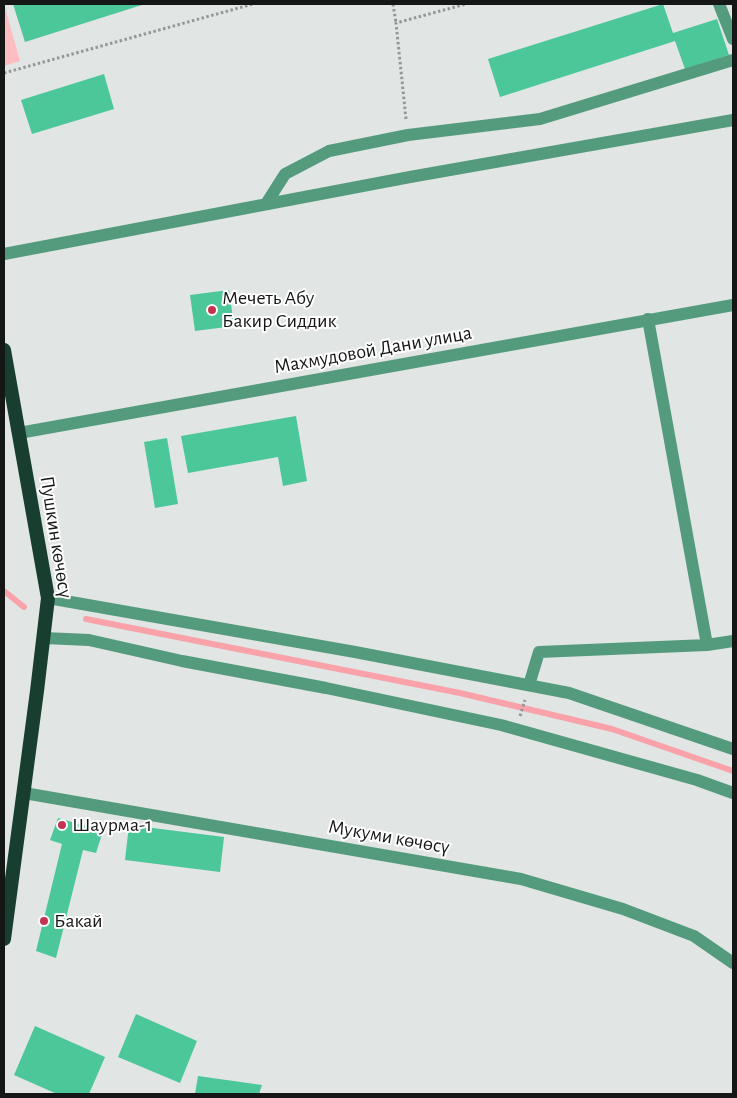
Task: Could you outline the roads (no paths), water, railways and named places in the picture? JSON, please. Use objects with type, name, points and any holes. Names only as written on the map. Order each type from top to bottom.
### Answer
[{"type":"highway","name":"Пушкин көчөсү","points":[[4,350],[48,598],[4,939]]},
{"type":"street","points":[[719,4],[733,39]]},
{"type":"street","points":[[266,204],[285,174],[329,151],[408,135],[540,119],[733,60]]},
{"type":"street","points":[[4,254],[266,204],[733,120]]},
{"type":"street","name":"Махмудовой Дани улица","points":[[19,433],[733,305]]},
{"type":"street","points":[[648,319],[707,645]]},
{"type":"street","points":[[48,598],[569,692],[733,749]]},
{"type":"street","points":[[44,638],[90,640],[182,662],[326,688],[516,729],[697,780],[733,793]]},
{"type":"street","points":[[529,685],[539,652],[707,645],[733,641]]},
{"type":"street","name":"Мукуми көчөсү","points":[[24,792],[521,879],[623,909],[694,936],[733,963]]},
{"type":"waterway","points":[[4,591],[24,607]]},
{"type":"waterway","points":[[86,619],[460,693],[612,729],[733,771]]},
{"type":"place","name":"Мечеть Абу Бакир Сиддик","points":[[212,310]]},
{"type":"place","name":"Шаурма-1","points":[[62,825]]},
{"type":"place","name":"Бакай","points":[[44,921]]}]
